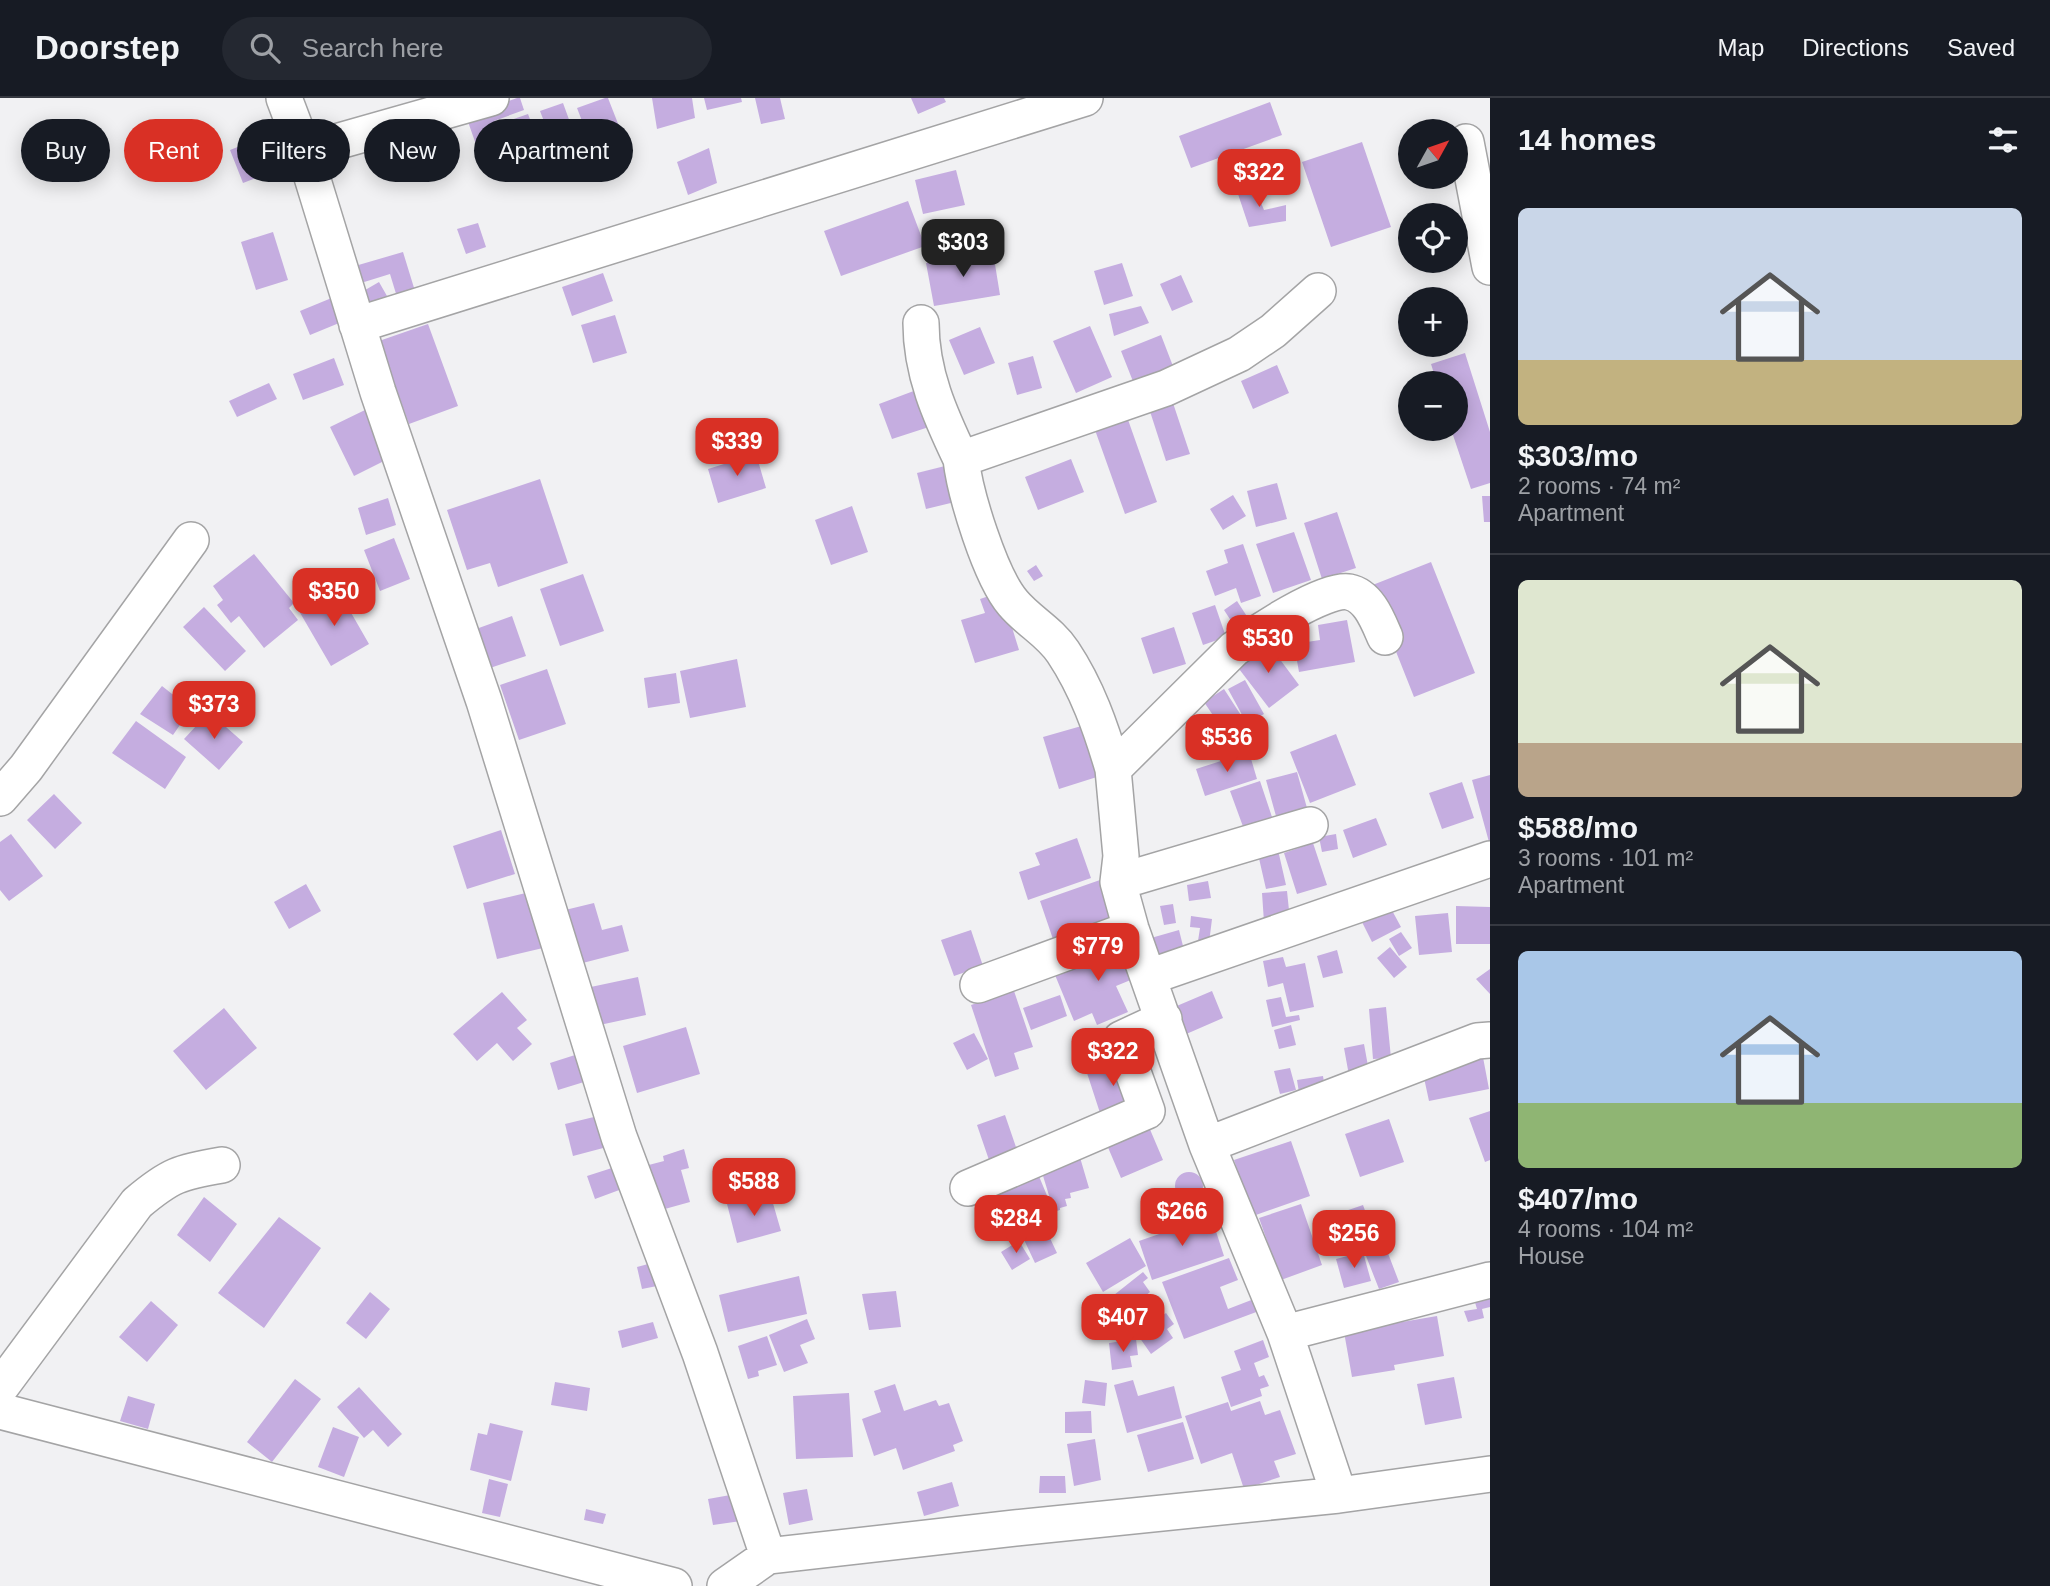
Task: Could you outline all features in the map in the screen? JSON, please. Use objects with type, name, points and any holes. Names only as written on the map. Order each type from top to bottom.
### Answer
[{"type":"street","points":[[284,98],[292,119]]},
{"type":"street","points":[[350,138],[491,98]]},
{"type":"street","points":[[357,325],[982,113],[1085,98]]},
{"type":"street","points":[[1468,152],[1490,267]]},
{"type":"street","points":[[313,182],[377,392],[484,701],[619,1137],[700,1353],[768,1556]]},
{"type":"street","points":[[961,459],[1166,388],[1239,354],[1273,331],[1318,291]]},
{"type":"street","points":[[921,323],[921,349],[934,402],[961,459],[963,482],[971,508],[1000,581],[1012,602],[1048,635],[1068,660],[1081,681],[1103,733],[1114,769],[1121,856],[1118,882],[1130,929],[1149,976],[1207,1145],[1285,1333],[1339,1495]]},
{"type":"street","points":[[0,798],[26,768],[191,540]]},
{"type":"street","points":[[1114,769],[1234,649],[1291,613],[1329,595],[1349,591],[1363,599],[1375,613],[1385,637]]},
{"type":"street","points":[[1118,882],[1310,825]]},
{"type":"street","points":[[1149,976],[1490,859]]},
{"type":"street","points":[[978,985],[1130,929]]},
{"type":"street","points":[[968,1188],[1147,1111],[1121,1039],[1164,1019]]},
{"type":"street","points":[[1207,1145],[1477,1041],[1490,1040]]},
{"type":"street","points":[[0,1388],[137,1203],[159,1184],[184,1171],[222,1165]]},
{"type":"street","points":[[1285,1333],[1490,1280]]},
{"type":"street","points":[[0,1411],[674,1586]]},
{"type":"street","points":[[725,1586],[768,1556],[1339,1495],[1490,1474]]},
{"type":"building","points":[[517,98],[520,98],[524,110],[499,119],[474,119],[474,139],[466,116]]},
{"type":"building","points":[[608,98],[616,119],[581,119],[577,108]]},
{"type":"building","points":[[652,98],[692,98],[695,118],[657,129]]},
{"type":"building","points":[[704,98],[741,98],[742,102],[707,110]]},
{"type":"building","points":[[755,98],[780,98],[785,119],[761,124]]},
{"type":"building","points":[[911,98],[944,98],[946,102],[918,114]]},
{"type":"building","points":[[1270,102],[1282,135],[1191,168],[1179,136]]},
{"type":"building","points":[[563,103],[569,119],[543,119],[540,111]]},
{"type":"building","points":[[528,114],[530,119],[514,119]]},
{"type":"building","points":[[1362,142],[1391,227],[1331,247],[1302,162]]},
{"type":"building","points":[[237,147],[237,168],[230,150]]},
{"type":"building","points":[[709,148],[717,183],[688,195],[677,162]]},
{"type":"building","points":[[956,170],[965,205],[923,214],[915,180]]},
{"type":"building","points":[[1254,185],[1264,210],[1286,205],[1286,221],[1249,227],[1236,188]]},
{"type":"building","points":[[908,201],[925,246],[841,276],[824,231]]},
{"type":"building","points":[[478,223],[486,247],[466,254],[457,229]]},
{"type":"building","points":[[273,232],[288,280],[256,290],[241,242]]},
{"type":"building","points":[[403,252],[415,291],[397,297],[390,274],[361,283],[355,266]]},
{"type":"building","points":[[993,252],[1000,295],[934,306],[926,263]]},
{"type":"building","points":[[1122,263],[1133,296],[1104,305],[1094,271]]},
{"type":"building","points":[[603,273],[613,301],[572,316],[562,287]]},
{"type":"building","points":[[1181,275],[1193,302],[1172,311],[1160,284]]},
{"type":"building","points":[[379,282],[387,296],[368,307],[360,293]]},
{"type":"building","points":[[334,297],[344,321],[310,335],[300,311]]},
{"type":"building","points":[[1141,306],[1149,323],[1114,336],[1109,314]]},
{"type":"building","points":[[615,315],[627,353],[593,363],[581,325]]},
{"type":"building","points":[[428,324],[458,406],[409,424],[379,341]]},
{"type":"building","points":[[1090,326],[1112,377],[1076,393],[1053,341]]},
{"type":"building","points":[[980,327],[995,363],[964,375],[949,340]]},
{"type":"building","points":[[1161,335],[1176,374],[1136,389],[1121,351]]},
{"type":"building","points":[[1033,356],[1042,388],[1017,395],[1008,363]]},
{"type":"building","points":[[1453,357],[1466,357],[1490,432],[1490,483],[1471,489],[1455,441],[1468,441],[1468,371],[1433,371],[1431,364]]},
{"type":"building","points":[[334,358],[344,385],[303,400],[293,374]]},
{"type":"building","points":[[1277,365],[1289,393],[1253,409],[1241,381]]},
{"type":"building","points":[[269,383],[277,399],[237,417],[229,401]]},
{"type":"building","points":[[919,389],[932,426],[892,439],[879,404]]},
{"type":"building","points":[[1169,391],[1190,454],[1166,461],[1146,399]]},
{"type":"building","points":[[365,410],[388,459],[354,476],[330,427]]},
{"type":"building","points":[[1126,414],[1157,502],[1125,514],[1095,430]]},
{"type":"building","points":[[756,454],[766,488],[718,503],[708,469]]},
{"type":"building","points":[[1071,459],[1084,492],[1038,510],[1025,477]]},
{"type":"building","points":[[949,465],[959,501],[926,509],[917,473]]},
{"type":"building","points":[[540,479],[568,563],[498,587],[490,563],[467,570],[447,510]]},
{"type":"building","points":[[1277,483],[1287,519],[1256,527],[1247,491]]},
{"type":"building","points":[[1233,495],[1246,516],[1223,530],[1210,509]]},
{"type":"building","points":[[1482,496],[1490,496],[1490,522],[1484,522]]},
{"type":"building","points":[[388,498],[396,525],[366,535],[358,508]]},
{"type":"building","points":[[852,506],[868,552],[831,565],[815,520]]},
{"type":"building","points":[[1337,512],[1356,568],[1322,579],[1304,523]]},
{"type":"building","points":[[1294,532],[1311,580],[1273,593],[1256,544]]},
{"type":"building","points":[[394,538],[410,579],[380,591],[364,550]]},
{"type":"building","points":[[1243,544],[1261,596],[1241,603],[1236,588],[1215,596],[1206,571],[1228,563],[1224,550]]},
{"type":"building","points":[[254,554],[294,603],[289,608],[298,620],[264,648],[239,616],[231,623],[217,605],[223,600],[213,586]]},
{"type":"building","points":[[1431,562],[1475,673],[1414,697],[1370,586]]},
{"type":"building","points":[[1036,565],[1043,576],[1034,581],[1027,571]]},
{"type":"building","points":[[583,574],[604,631],[560,646],[540,589]]},
{"type":"building","points":[[338,590],[369,644],[331,666],[299,611]]},
{"type":"building","points":[[1001,592],[1019,650],[975,663],[961,620],[985,613],[980,599]]},
{"type":"building","points":[[1237,601],[1250,621],[1237,630],[1224,610]]},
{"type":"building","points":[[1215,605],[1226,637],[1203,645],[1192,613]]},
{"type":"building","points":[[204,607],[246,651],[225,671],[183,627]]},
{"type":"building","points":[[512,616],[526,656],[490,668],[476,629]]},
{"type":"building","points":[[1347,620],[1355,662],[1299,672],[1294,644],[1320,640],[1318,625]]},
{"type":"building","points":[[1174,627],[1186,664],[1153,674],[1141,638]]},
{"type":"building","points":[[1267,642],[1299,685],[1269,708],[1236,665]]},
{"type":"building","points":[[737,659],[746,707],[690,718],[680,671]]},
{"type":"building","points":[[547,669],[566,724],[519,740],[500,685]]},
{"type":"building","points":[[676,673],[680,703],[648,708],[644,678]]},
{"type":"building","points":[[1245,680],[1264,714],[1247,724],[1228,689]]},
{"type":"building","points":[[162,686],[191,709],[173,735],[140,714]]},
{"type":"building","points":[[1224,689],[1248,726],[1229,739],[1204,702]]},
{"type":"building","points":[[209,712],[243,742],[219,770],[184,739]]},
{"type":"building","points":[[136,721],[186,757],[165,789],[112,753]]},
{"type":"building","points":[[1085,725],[1100,776],[1059,789],[1043,737]]},
{"type":"building","points":[[1336,734],[1356,785],[1310,803],[1290,752]]},
{"type":"building","points":[[1249,752],[1257,779],[1205,796],[1196,769]]},
{"type":"building","points":[[1297,772],[1307,808],[1276,816],[1266,780]]},
{"type":"building","points":[[1490,775],[1490,842],[1489,842],[1472,780]]},
{"type":"building","points":[[1260,781],[1274,823],[1245,832],[1230,791]]},
{"type":"building","points":[[1462,782],[1474,818],[1442,829],[1429,793]]},
{"type":"building","points":[[54,794],[82,823],[55,849],[27,820]]},
{"type":"building","points":[[1376,818],[1387,845],[1353,858],[1343,830]]},
{"type":"building","points":[[501,830],[515,874],[467,889],[453,846]]},
{"type":"building","points":[[11,834],[43,876],[9,901],[0,890],[0,842]]},
{"type":"building","points":[[1336,834],[1338,849],[1322,852],[1319,837]]},
{"type":"building","points":[[1077,838],[1091,878],[1028,900],[1019,872],[1040,865],[1035,853]]},
{"type":"building","points":[[1313,843],[1327,885],[1297,894],[1284,853]]},
{"type":"building","points":[[1278,850],[1286,885],[1266,889],[1258,854]]},
{"type":"building","points":[[1100,880],[1117,927],[1056,948],[1040,901]]},
{"type":"building","points":[[1208,881],[1211,898],[1189,901],[1187,885]]},
{"type":"building","points":[[306,884],[321,911],[289,929],[274,902]]},
{"type":"building","points":[[1287,891],[1290,920],[1264,922],[1262,893]]},
{"type":"building","points":[[530,892],[543,948],[497,959],[483,903]]},
{"type":"building","points":[[594,903],[602,930],[622,925],[629,951],[575,965],[561,911]]},
{"type":"building","points":[[1388,903],[1401,927],[1372,942],[1360,918]]},
{"type":"building","points":[[1173,904],[1176,923],[1164,925],[1160,906]]},
{"type":"building","points":[[1456,906],[1490,907],[1490,944],[1456,944]]},
{"type":"building","points":[[1448,913],[1452,952],[1419,955],[1415,916]]},
{"type":"building","points":[[1191,916],[1212,919],[1209,943],[1198,941],[1200,928],[1190,927]]},
{"type":"building","points":[[971,930],[983,966],[954,976],[941,940]]},
{"type":"building","points":[[1179,930],[1184,950],[1156,957],[1151,938]]},
{"type":"building","points":[[1401,932],[1412,948],[1399,956],[1389,939]]},
{"type":"building","points":[[1122,938],[1138,977],[1116,986],[1128,1012],[1097,1025],[1092,1013],[1074,1021],[1055,975]]},
{"type":"building","points":[[1390,947],[1407,967],[1394,978],[1377,958]]},
{"type":"building","points":[[1337,950],[1343,973],[1323,978],[1317,956]]},
{"type":"building","points":[[1283,957],[1286,967],[1305,963],[1314,1007],[1290,1012],[1283,983],[1268,987],[1263,961]]},
{"type":"building","points":[[1490,969],[1490,994],[1476,979]]},
{"type":"building","points":[[638,977],[646,1015],[595,1026],[586,988]]},
{"type":"building","points":[[1014,991],[1033,1047],[1014,1053],[1019,1069],[995,1077],[971,1005]]},
{"type":"building","points":[[1212,991],[1223,1018],[1184,1035],[1172,1008]]},
{"type":"building","points":[[502,992],[527,1020],[517,1028],[532,1044],[513,1061],[497,1043],[477,1061],[453,1034]]},
{"type":"building","points":[[1060,995],[1067,1016],[1031,1030],[1023,1008]]},
{"type":"building","points":[[1281,997],[1286,1017],[1299,1015],[1300,1020],[1272,1027],[1266,1000]]},
{"type":"building","points":[[1386,1007],[1391,1058],[1373,1059],[1369,1009]]},
{"type":"building","points":[[224,1008],[257,1048],[206,1090],[173,1051]]},
{"type":"building","points":[[1291,1025],[1296,1045],[1279,1049],[1274,1030]]},
{"type":"building","points":[[686,1027],[700,1074],[637,1093],[623,1046]]},
{"type":"building","points":[[974,1033],[988,1059],[967,1070],[953,1043]]},
{"type":"building","points":[[1364,1044],[1370,1077],[1350,1081],[1344,1048]]},
{"type":"building","points":[[1482,1052],[1489,1089],[1429,1101],[1421,1064]]},
{"type":"building","points":[[575,1055],[584,1082],[558,1090],[550,1063]]},
{"type":"building","points":[[1125,1061],[1138,1104],[1101,1116],[1087,1073]]},
{"type":"building","points":[[1290,1068],[1296,1090],[1280,1094],[1274,1071]]},
{"type":"building","points":[[1323,1076],[1326,1095],[1300,1099],[1297,1080]]},
{"type":"building","points":[[1490,1111],[1490,1160],[1485,1162],[1469,1118]]},
{"type":"building","points":[[1005,1115],[1017,1150],[989,1160],[977,1125]]},
{"type":"building","points":[[598,1116],[607,1147],[573,1156],[565,1124]]},
{"type":"building","points":[[1389,1119],[1404,1162],[1360,1177],[1345,1134]]},
{"type":"building","points":[[1146,1120],[1163,1160],[1121,1178],[1104,1138]]},
{"type":"building","points":[[1291,1141],[1310,1196],[1253,1216],[1234,1160]]},
{"type":"building","points":[[684,1149],[689,1168],[681,1170],[690,1202],[654,1212],[641,1167],[664,1161],[663,1156]]},
{"type":"building","points":[[1079,1154],[1089,1188],[1070,1193],[1071,1198],[1065,1199],[1067,1206],[1060,1210],[1037,1217],[1034,1208],[1051,1202],[1040,1166]]},
{"type":"building","points":[[615,1167],[622,1189],[595,1199],[587,1176]]},
{"type":"building","points":[[1036,1169],[1048,1198],[996,1221],[983,1192]]},
{"type":"building","points":[[1189,1172],[1199,1176],[1203,1186],[1199,1196],[1189,1200],[1179,1196],[1175,1186],[1179,1176]]},
{"type":"building","points":[[770,1193],[781,1231],[737,1243],[727,1204]]},
{"type":"building","points":[[204,1197],[237,1224],[210,1262],[177,1235]]},
{"type":"building","points":[[1301,1204],[1322,1265],[1281,1280],[1259,1218]]},
{"type":"building","points":[[1363,1205],[1375,1238],[1334,1252],[1322,1219]]},
{"type":"building","points":[[1211,1216],[1224,1256],[1152,1280],[1139,1241]]},
{"type":"building","points":[[279,1217],[321,1248],[264,1328],[218,1293]]},
{"type":"building","points":[[1040,1217],[1057,1253],[1035,1263],[1018,1227]]},
{"type":"building","points":[[1130,1238],[1146,1266],[1103,1292],[1086,1263]]},
{"type":"building","points":[[1019,1241],[1030,1259],[1012,1270],[1001,1252]]},
{"type":"building","points":[[1386,1248],[1399,1282],[1379,1289],[1366,1256]]},
{"type":"building","points":[[1363,1252],[1371,1281],[1344,1288],[1336,1259]]},
{"type":"building","points":[[1229,1258],[1238,1280],[1220,1287],[1228,1309],[1254,1299],[1259,1311],[1184,1339],[1162,1282]]},
{"type":"building","points":[[652,1263],[657,1286],[642,1289],[637,1267]]},
{"type":"building","points":[[1143,1272],[1148,1278],[1143,1282],[1150,1292],[1127,1311],[1114,1295]]},
{"type":"building","points":[[799,1276],[807,1314],[728,1332],[719,1295]]},
{"type":"building","points":[[896,1291],[901,1327],[869,1330],[862,1294]]},
{"type":"building","points":[[370,1292],[390,1309],[366,1339],[346,1323]]},
{"type":"building","points":[[1490,1295],[1490,1307],[1482,1309],[1484,1318],[1468,1322],[1464,1311],[1477,1309],[1474,1299]]},
{"type":"building","points":[[1150,1297],[1160,1312],[1135,1330],[1125,1315]]},
{"type":"building","points":[[151,1301],[178,1325],[147,1362],[119,1337]]},
{"type":"building","points":[[1166,1313],[1174,1324],[1167,1329],[1173,1338],[1151,1354],[1137,1334]]},
{"type":"building","points":[[1437,1316],[1444,1356],[1394,1365],[1395,1370],[1352,1377],[1344,1332]]},
{"type":"building","points":[[807,1319],[815,1339],[800,1345],[808,1363],[784,1372],[769,1335]]},
{"type":"building","points":[[653,1322],[658,1338],[622,1348],[618,1331]]},
{"type":"building","points":[[767,1336],[777,1365],[758,1371],[759,1376],[748,1379],[738,1346]]},
{"type":"building","points":[[1136,1339],[1138,1355],[1130,1356],[1132,1367],[1112,1370],[1109,1343]]},
{"type":"building","points":[[1263,1340],[1269,1357],[1254,1363],[1259,1377],[1264,1375],[1269,1386],[1260,1389],[1262,1396],[1231,1407],[1221,1377],[1241,1370],[1234,1351]]},
{"type":"building","points":[[1454,1377],[1462,1418],[1425,1425],[1417,1384]]},
{"type":"building","points":[[295,1379],[321,1399],[272,1462],[247,1442]]},
{"type":"building","points":[[1085,1380],[1107,1383],[1105,1406],[1082,1403]]},
{"type":"building","points":[[1133,1380],[1138,1396],[1174,1386],[1182,1418],[1127,1433],[1114,1385]]},
{"type":"building","points":[[555,1382],[590,1388],[587,1411],[551,1405]]},
{"type":"building","points":[[895,1384],[904,1411],[936,1400],[939,1406],[949,1403],[963,1441],[953,1445],[955,1451],[903,1470],[896,1448],[874,1456],[862,1419],[881,1412],[874,1391]]},
{"type":"building","points":[[359,1387],[402,1434],[388,1447],[373,1430],[364,1438],[337,1407]]},
{"type":"building","points":[[849,1393],[853,1457],[796,1459],[793,1396]]},
{"type":"building","points":[[128,1396],[155,1404],[148,1429],[120,1421]]},
{"type":"building","points":[[1260,1401],[1265,1415],[1280,1410],[1296,1454],[1274,1461],[1280,1477],[1244,1489],[1232,1453],[1201,1464],[1185,1416],[1228,1402],[1231,1411]]},
{"type":"building","points":[[1091,1411],[1092,1433],[1065,1433],[1065,1412]]},
{"type":"building","points":[[1183,1422],[1194,1459],[1148,1472],[1137,1435]]},
{"type":"building","points":[[490,1423],[523,1431],[511,1481],[470,1470],[478,1433],[487,1435]]},
{"type":"building","points":[[333,1427],[359,1437],[344,1477],[318,1467]]},
{"type":"building","points":[[1095,1439],[1101,1480],[1074,1486],[1067,1444]]},
{"type":"building","points":[[1040,1476],[1065,1476],[1066,1493],[1039,1493]]},
{"type":"building","points":[[489,1479],[508,1484],[500,1517],[482,1513]]},
{"type":"building","points":[[952,1482],[959,1506],[924,1516],[917,1492]]},
{"type":"building","points":[[807,1489],[813,1520],[789,1525],[783,1493]]},
{"type":"building","points":[[736,1494],[741,1521],[713,1525],[708,1499]]},
{"type":"building","points":[[586,1509],[606,1514],[603,1524],[584,1520]]}]
